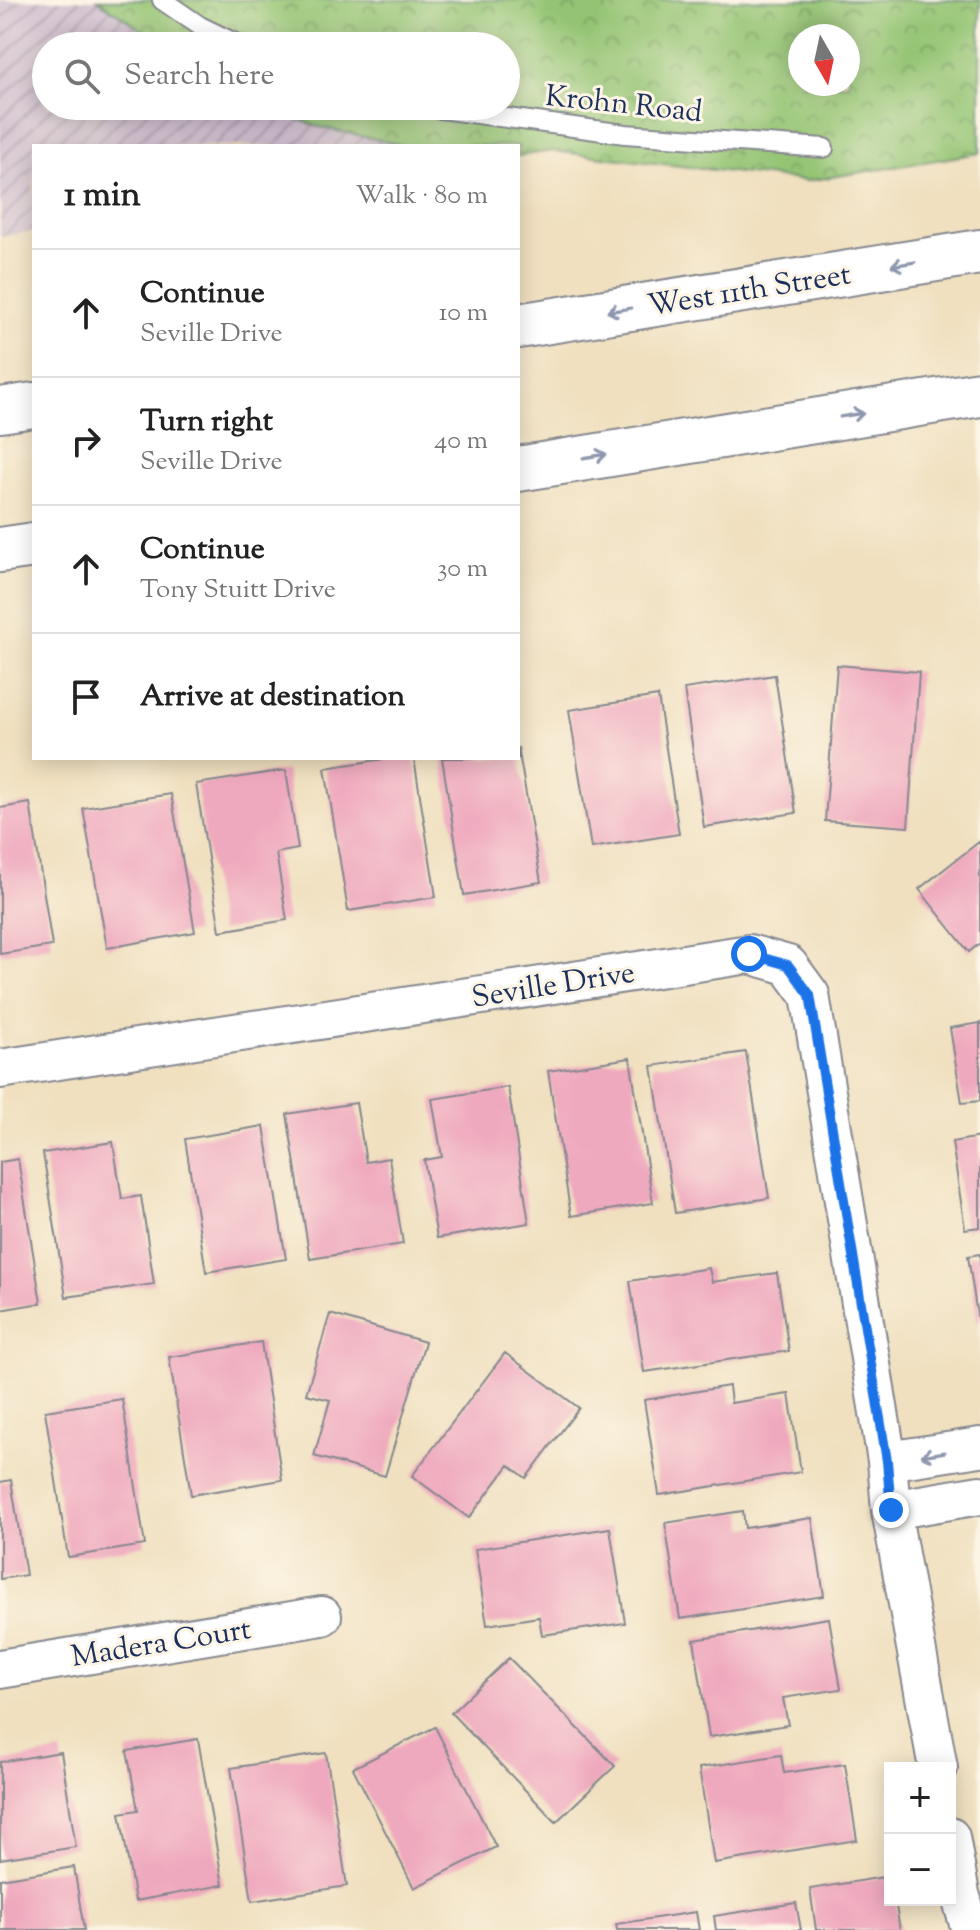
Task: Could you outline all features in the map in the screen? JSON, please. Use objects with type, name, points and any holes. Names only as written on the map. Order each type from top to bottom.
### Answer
[{"type":"main road","name":"West 11th Street","points":[[520,326],[980,252]]},
{"type":"main road","points":[[520,469],[980,394]]},
{"type":"main road","points":[[0,410],[32,405]]},
{"type":"main road","points":[[0,550],[32,545]]},
{"type":"street","name":"Seville Drive","points":[[0,1069],[749,954],[788,965],[810,995],[887,1461],[891,1510],[937,1762]]},
{"type":"street","points":[[887,1461],[980,1447]]},
{"type":"street","points":[[891,1510],[980,1495]]},
{"type":"street","name":"Madera Court","points":[[0,1669],[322,1616]]},
{"type":"street","points":[[956,1871],[971,1930]]},
{"type":"lane","points":[[162,0],[212,32]]},
{"type":"lane","name":"Krohn Road","points":[[520,120],[625,134],[824,148]]},
{"type":"shaded area","points":[[0,0],[98,0],[145,32],[32,32],[32,120],[301,120],[398,144],[32,144],[32,231],[0,237]]},
{"type":"green space","points":[[98,0],[980,0],[980,153],[807,181],[553,151],[520,156],[520,144],[398,144],[301,120],[520,120],[520,32],[145,32]]},
{"type":"building","points":[[837,665],[919,672],[908,827],[825,821]]},
{"type":"building","points":[[775,675],[796,813],[704,827],[684,689]]},
{"type":"building","points":[[658,696],[679,834],[591,848],[569,710]]},
{"type":"building","points":[[520,759],[541,882],[464,895],[442,760]]},
{"type":"building","points":[[378,760],[414,760],[436,897],[348,911],[325,768]]},
{"type":"building","points":[[286,770],[298,849],[276,853],[287,920],[220,931],[196,784]]},
{"type":"building","points":[[171,794],[195,932],[107,948],[83,808]]},
{"type":"building","points":[[30,803],[52,946],[0,954],[0,808]]},
{"type":"building","points":[[980,841],[980,943],[969,952],[919,889]]},
{"type":"building","points":[[980,1023],[980,1101],[962,1103],[950,1028]]},
{"type":"building","points":[[746,1052],[769,1198],[675,1213],[652,1066]]},
{"type":"building","points":[[630,1058],[653,1203],[571,1216],[548,1071]]},
{"type":"building","points":[[508,1087],[529,1223],[437,1238],[424,1160],[442,1157],[432,1099]]},
{"type":"building","points":[[356,1103],[366,1162],[389,1158],[403,1244],[310,1259],[287,1114]]},
{"type":"building","points":[[264,1126],[286,1259],[206,1272],[185,1139]]},
{"type":"building","points":[[980,1137],[980,1227],[965,1229],[952,1142]]},
{"type":"building","points":[[113,1142],[122,1199],[141,1196],[154,1284],[66,1297],[43,1153]]},
{"type":"building","points":[[18,1159],[41,1303],[0,1310],[0,1162]]},
{"type":"building","points":[[980,1254],[980,1322],[978,1322],[968,1256]]},
{"type":"building","points":[[709,1268],[712,1282],[777,1273],[789,1351],[644,1372],[630,1281]]},
{"type":"building","points":[[330,1314],[425,1342],[385,1476],[314,1456],[330,1400],[306,1394]]},
{"type":"building","points":[[261,1342],[282,1480],[191,1495],[169,1357]]},
{"type":"building","points":[[505,1353],[579,1408],[526,1478],[509,1465],[469,1518],[412,1476]]},
{"type":"building","points":[[729,1386],[731,1403],[789,1394],[801,1472],[659,1495],[644,1400]]},
{"type":"building","points":[[122,1399],[145,1545],[68,1557],[45,1411]]},
{"type":"building","points":[[11,1480],[26,1575],[0,1579],[0,1482]]},
{"type":"building","points":[[743,1511],[745,1528],[812,1518],[824,1596],[680,1619],[665,1523]]},
{"type":"building","points":[[610,1528],[625,1623],[542,1635],[539,1617],[487,1625],[475,1549]]},
{"type":"building","points":[[829,1618],[841,1689],[783,1698],[788,1725],[709,1737],[694,1640]]},
{"type":"building","points":[[509,1658],[615,1766],[556,1822],[451,1713]]},
{"type":"building","points":[[435,1727],[496,1847],[414,1888],[353,1768]]},
{"type":"building","points":[[198,1739],[223,1885],[135,1901],[120,1813],[138,1810],[127,1751]]},
{"type":"building","points":[[61,1752],[76,1847],[0,1859],[0,1762]]},
{"type":"building","points":[[326,1753],[347,1886],[252,1901],[231,1768]]},
{"type":"building","points":[[781,1755],[784,1773],[845,1764],[857,1840],[714,1863],[699,1768]]},
{"type":"building","points":[[74,1867],[84,1930],[0,1930],[0,1879]]},
{"type":"building","points":[[884,1877],[884,1906],[896,1906],[900,1930],[816,1930],[810,1889]]},
{"type":"building","points":[[796,1903],[801,1930],[716,1930],[714,1916]]},
{"type":"building","points":[[696,1912],[699,1930],[617,1930],[616,1924]]},
{"type":"route","points":[[749,954],[788,965],[810,995],[887,1461],[891,1510]]}]
